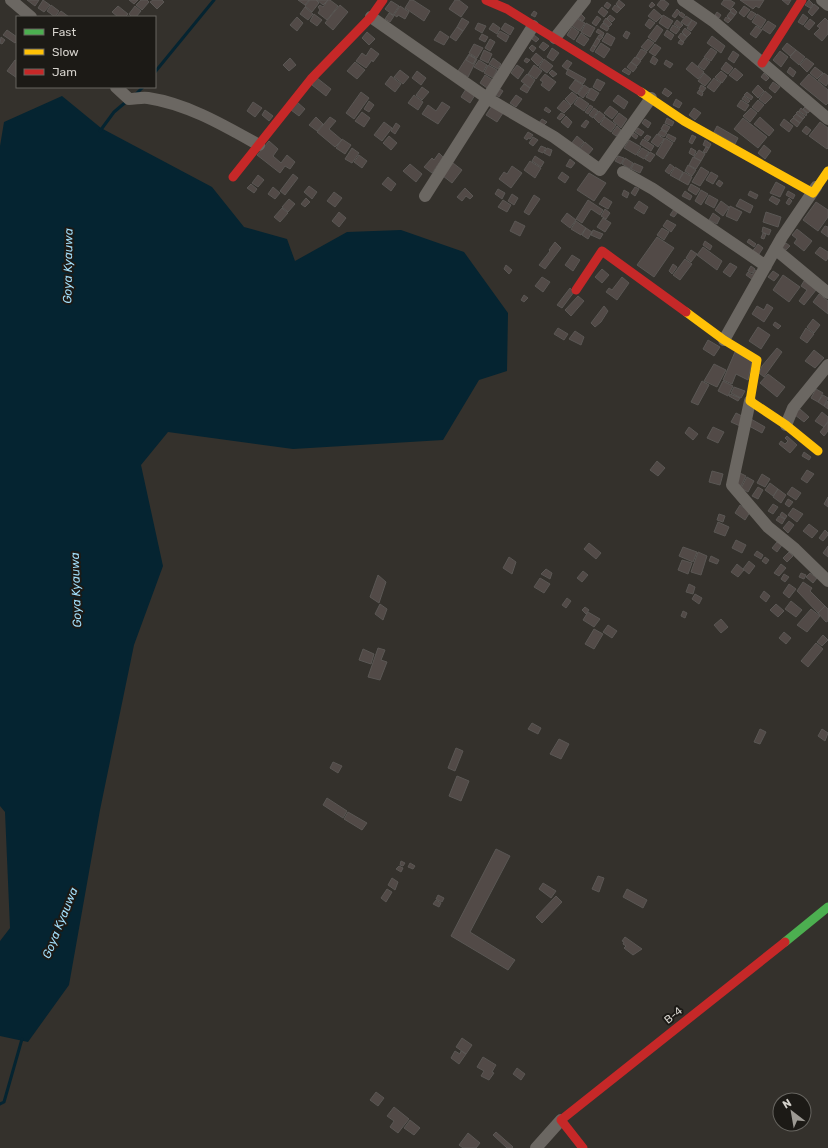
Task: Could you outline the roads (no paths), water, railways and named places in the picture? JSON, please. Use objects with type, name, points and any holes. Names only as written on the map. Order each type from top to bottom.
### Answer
[{"type":"street","points":[[11,0],[30,16]]},
{"type":"street","points":[[233,177],[311,79],[371,17],[383,0]]},
{"type":"street","points":[[486,0],[507,9],[555,38],[593,64],[651,98],[684,121],[812,193]]},
{"type":"street","points":[[555,38],[585,0]]},
{"type":"street","points":[[683,0],[713,21],[828,119]]},
{"type":"street","points":[[762,63],[802,0]]},
{"type":"street","points":[[822,0],[828,5]]},
{"type":"street","points":[[371,17],[487,98],[554,137],[600,170],[651,98]]},
{"type":"street","points":[[425,196],[533,26]]},
{"type":"street","points":[[117,88],[129,99],[147,98],[178,106],[199,114],[259,145]]},
{"type":"street","points":[[724,340],[775,249],[828,170]]},
{"type":"street","points":[[623,172],[653,189],[766,266]]},
{"type":"street","points":[[775,249],[828,293]]},
{"type":"street","points":[[576,290],[602,251],[724,340],[757,360],[732,486],[768,527],[795,549],[828,581]]},
{"type":"street","points":[[786,425],[793,408],[828,365]]},
{"type":"street","points":[[750,401],[786,425],[818,451]]},
{"type":"street","name":"B-4","points":[[561,1120],[828,907]]},
{"type":"street","points":[[536,1148],[561,1120],[583,1148]]},
{"type":"water","points":[[62,96],[101,128],[212,187],[244,227],[287,239],[295,261],[347,232],[401,230],[464,252],[508,313],[507,371],[479,380],[443,440],[293,449],[168,432],[141,465],[163,566],[134,645],[100,810],[69,985],[28,1042],[0,1036],[0,941],[10,928],[5,812],[0,806],[0,146],[4,122]]},
{"type":"waterway","name":"Goya Kyauwa","points":[[156,71],[214,0]]},
{"type":"waterway","name":"Goya Kyauwa","points":[[135,95],[142,88]]},
{"type":"waterway","name":"Goya Kyauwa","points":[[100,131],[114,112],[127,101]]},
{"type":"waterway","name":"Goya Kyauwa","points":[[0,1104],[4,1102],[22,1039]]}]
